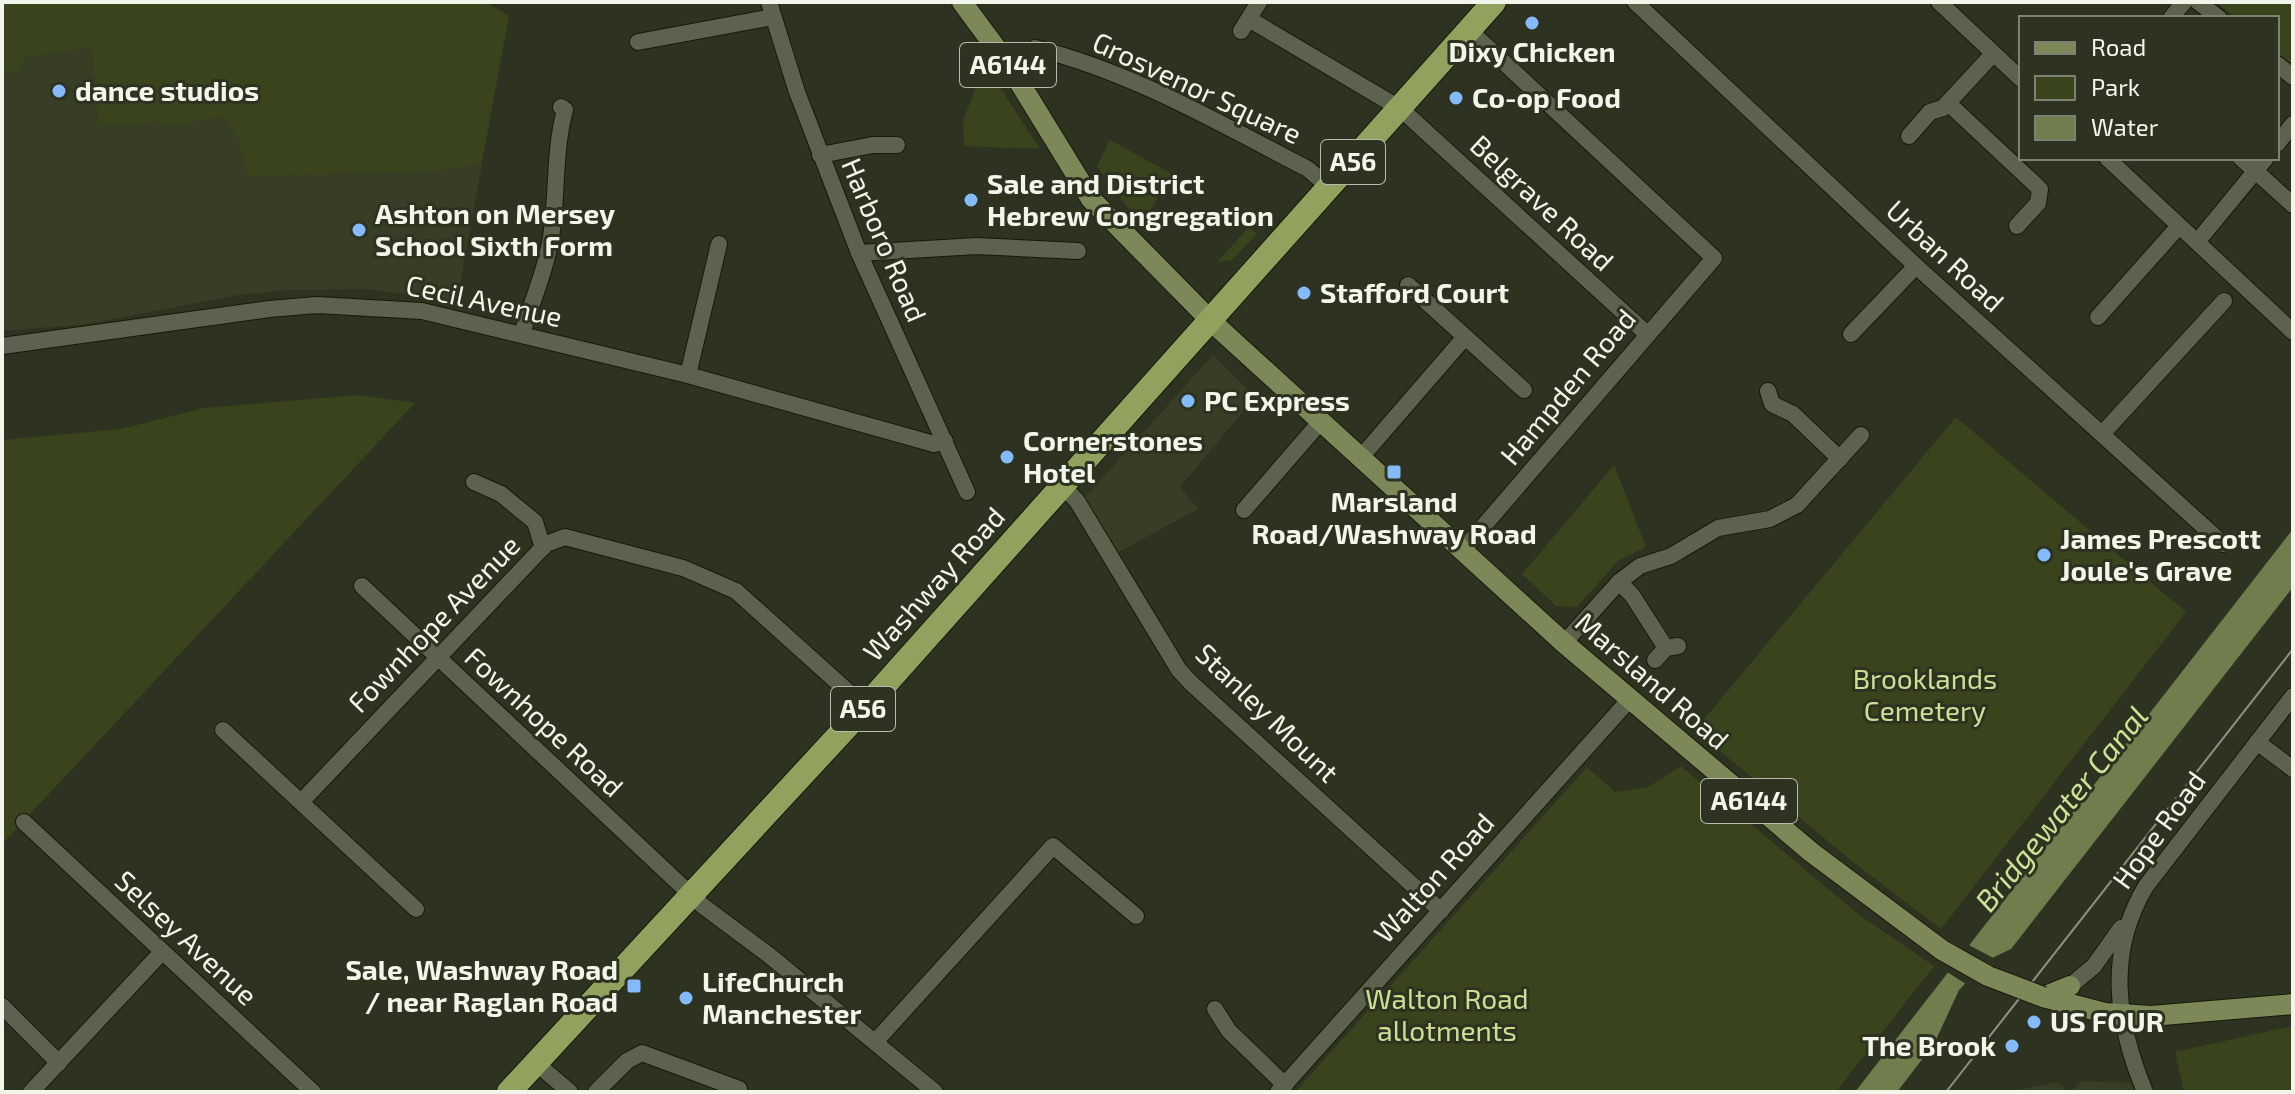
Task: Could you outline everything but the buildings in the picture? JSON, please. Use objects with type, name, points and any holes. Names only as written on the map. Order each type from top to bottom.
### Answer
[{"type":"highway","name":"Washway Road","points":[[509,1092],[865,707],[1212,322],[1494,2]]},
{"type":"main road","name":"A6144","points":[[962,2],[1010,67],[1091,199],[1212,322]]},
{"type":"main road","name":"Marsland Road","points":[[1212,322],[1564,643],[1811,852],[1942,950],[1988,976],[2043,997],[2121,1015],[2180,1015],[2293,1004]]},
{"type":"main road","points":[[2043,997],[2070,986]]},
{"type":"street","name":"Belgrave Road","points":[[1259,2],[1245,25],[1401,109],[1647,334]]},
{"type":"street","name":"Urban Road","points":[[1635,2],[1916,266],[2223,544]]},
{"type":"street","points":[[1939,2],[2019,77]]},
{"type":"street","points":[[2198,2],[2216,16]]},
{"type":"street","points":[[638,42],[771,9]]},
{"type":"street","name":"Harboro Road","points":[[771,9],[820,155],[859,253],[967,492]]},
{"type":"street","name":"Hampden Road","points":[[1463,550],[1714,258],[1469,30]]},
{"type":"street","name":"Grosvenor Square","points":[[1035,48],[1082,60],[1137,83],[1308,169],[1330,188]]},
{"type":"street","points":[[1909,136],[1930,112],[1948,103],[1993,54]]},
{"type":"street","points":[[1948,103],[2040,189],[2038,203],[2017,226]]},
{"type":"street","points":[[522,333],[543,275],[553,224],[558,143],[568,112]]},
{"type":"street","points":[[2279,142],[2293,124]]},
{"type":"street","points":[[820,155],[897,145]]},
{"type":"street","points":[[2109,160],[2293,332]]},
{"type":"street","points":[[2197,242],[2261,164],[2293,205]]},
{"type":"street","points":[[2098,317],[2179,226]]},
{"type":"street","points":[[688,375],[719,244]]},
{"type":"street","points":[[859,253],[977,246],[1078,251]]},
{"type":"street","points":[[1851,334],[1862,313],[1916,266]]},
{"type":"street","points":[[1408,285],[1524,390]]},
{"type":"street","points":[[2102,434],[2224,301]]},
{"type":"street","name":"Cecil Avenue","points":[[2,346],[269,309],[317,305],[422,311],[688,375],[934,444],[945,441]]},
{"type":"street","points":[[1362,456],[1465,337]]},
{"type":"street","points":[[1768,403],[1793,414],[1840,459]]},
{"type":"street","points":[[1244,510],[1322,420]]},
{"type":"street","points":[[1564,643],[1619,582],[1640,566],[1671,556],[1718,528],[1770,519],[1785,513],[1807,495],[1861,435]]},
{"type":"street","points":[[474,482],[501,494],[535,522],[543,548]]},
{"type":"street","name":"Stanley Mount","points":[[1063,486],[1077,501],[1185,676],[1441,911]]},
{"type":"street","name":"Fownhope Avenue","points":[[301,802],[543,548],[565,537],[711,578],[752,603],[865,707]]},
{"type":"street","points":[[1619,582],[1632,595],[1666,651]]},
{"type":"street","name":"Fownhope Road","points":[[362,586],[692,894],[935,1092]]},
{"type":"street","name":"Hope Road","points":[[2145,1092],[2121,1015],[2118,972],[2130,916],[2146,886],[2293,696]]},
{"type":"street","name":"Walton Road","points":[[1282,1089],[1630,699]]},
{"type":"street","points":[[223,730],[416,909]]},
{"type":"street","points":[[2257,742],[2293,769]]},
{"type":"street","name":"Selsey Avenue","points":[[24,822],[313,1092]]},
{"type":"street","points":[[875,1042],[1053,846],[1136,916]]},
{"type":"street","points":[[2070,986],[2094,966],[2130,916]]},
{"type":"street","points":[[31,1092],[162,952]]},
{"type":"street","points":[[2,1006],[59,1063]]},
{"type":"street","points":[[1215,1009],[1229,1031],[1282,1089]]},
{"type":"street","points":[[596,1092],[627,1061],[642,1053],[739,1089],[738,1092]]},
{"type":"street","points":[[536,1063],[570,1092]]},
{"type":"shaded area","points":[[2,2],[486,2],[509,16],[457,301],[367,289],[290,290],[238,295],[87,324],[2,331]]},
{"type":"shaded area","points":[[1213,355],[1255,397],[1180,487],[1198,509],[1115,554],[1079,504]]},
{"type":"shaded area","points":[[2082,1081],[2131,1083],[2135,1092],[2071,1092]]},
{"type":"shaded area","points":[[2057,1082],[2069,1092],[2007,1092]]},
{"type":"green space","points":[[2,2],[486,2],[509,16],[481,164],[444,170],[247,177],[238,136],[222,117],[166,126],[162,121],[99,126],[92,47],[26,57],[19,71],[2,73]]},
{"type":"green space","points":[[2216,2],[2293,2],[2293,65],[2279,54],[2279,16],[2234,16]]},
{"type":"green space","points":[[985,64],[1040,149],[964,146],[963,121]]},
{"type":"green space","points":[[1110,140],[1172,174],[1141,225],[1097,167]]},
{"type":"green space","points":[[1249,227],[1257,234],[1232,260],[1217,262]]},
{"type":"green space","points":[[360,395],[415,403],[2,844],[2,440],[121,429],[204,408]]},
{"type":"green space","name":"Brooklands Cemetery","points":[[1956,417],[2186,612],[1941,929],[1848,858],[1695,730]]},
{"type":"green space","points":[[1614,465],[1646,547],[1618,561],[1577,607],[1556,606],[1522,574]]},
{"type":"green space","name":"Walton Road allotments","points":[[1681,766],[1862,917],[1934,966],[1836,1092],[1295,1092],[1587,767],[1615,792],[1648,787]]},
{"type":"green space","points":[[2293,1026],[2293,1092],[2184,1092],[2175,1052]]},
{"type":"water","points":[[2293,529],[2293,587],[2011,949],[1988,960],[1959,990],[1934,1044],[1897,1092],[1855,1092]]},
{"type":"pier","points":[[1965,943],[1997,960],[1969,986],[1944,970]]},
{"type":"tram line","points":[[1946,1092],[2293,649]]},
{"type":"place","name":"Dixy Chicken","points":[[1532,23]]},
{"type":"place","name":"dance studios","points":[[59,91]]},
{"type":"place","name":"Co-op Food","points":[[1456,98]]},
{"type":"place","name":"Sale and District Hebrew Congregation","points":[[971,200]]},
{"type":"place","name":"Ashton on Mersey School Sixth Form","points":[[359,230]]},
{"type":"place","name":"Stafford Court","points":[[1304,293]]},
{"type":"place","name":"PC Express","points":[[1188,401]]},
{"type":"place","name":"Cornerstones Hotel","points":[[1007,457]]},
{"type":"place","name":"Marsland Road/Washway Road","points":[[1394,472]]},
{"type":"place","name":"James Prescott Joule's Grave","points":[[2044,555]]},
{"type":"place","name":"Sale, Washway Road / near Raglan Road","points":[[634,986]]},
{"type":"place","name":"LifeChurch Manchester","points":[[686,998]]},
{"type":"place","name":"US FOUR","points":[[2034,1022]]},
{"type":"place","name":"The Brook","points":[[2012,1046]]},
{"type":"water label","name":"Bridgewater Canal","points":[[2062,809]]}]
